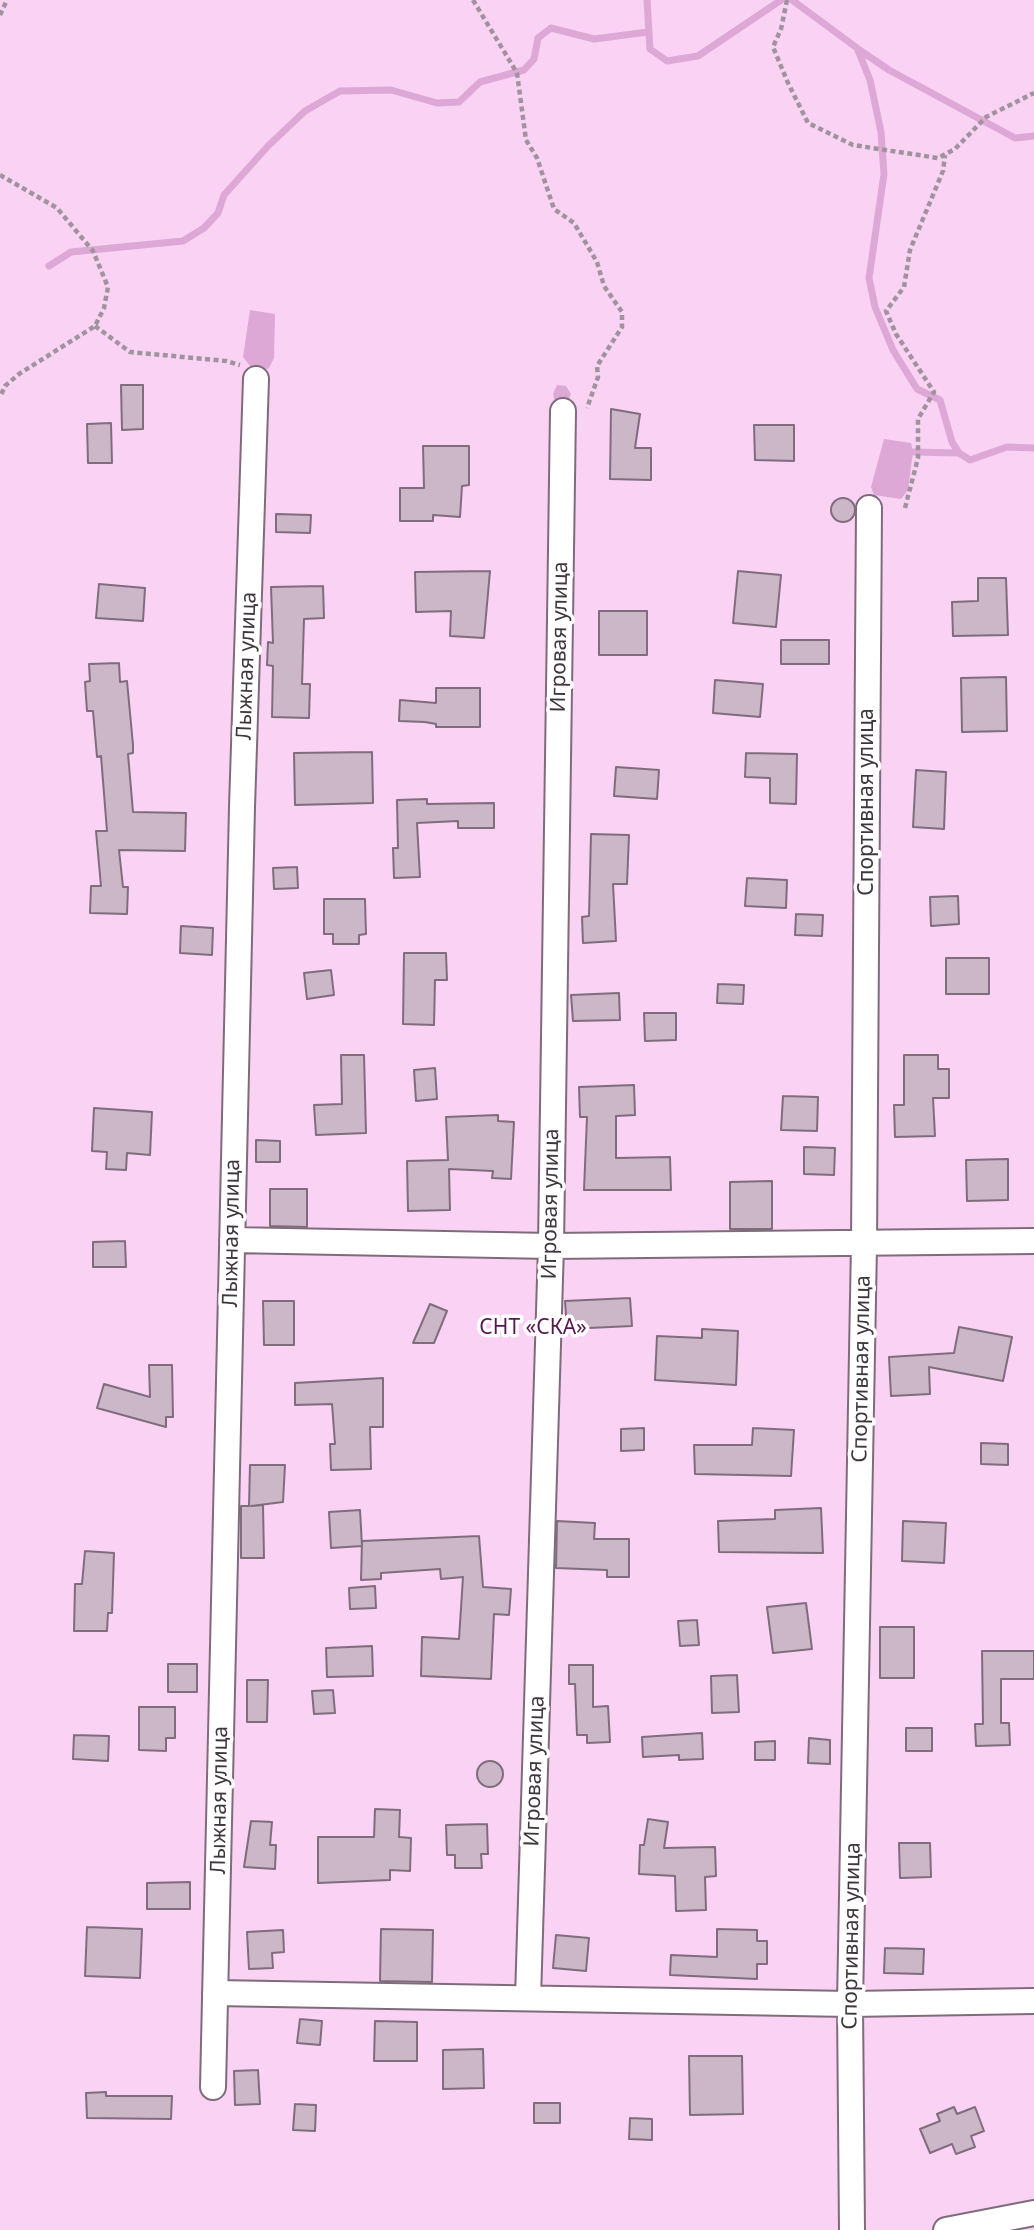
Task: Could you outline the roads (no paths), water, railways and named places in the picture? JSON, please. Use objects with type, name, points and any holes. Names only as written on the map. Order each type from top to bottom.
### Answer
[{"type":"street","name":"Лыжная улица","points":[[213,2087],[232,1240],[256,379]]},
{"type":"street","name":"Игровая улица","points":[[528,1998],[551,1246],[563,418]]},
{"type":"street","name":"Спортивная улица","points":[[852,2230],[850,2004],[864,1244],[869,508]]},
{"type":"street","points":[[232,1240],[551,1246],[1034,1241]]},
{"type":"street","points":[[215,1993],[850,2004],[1034,2001]]},
{"type":"street","points":[[946,2230],[1034,2213]]},
{"type":"waterway","points":[[647,0],[650,49],[667,61],[698,56],[781,0]]},
{"type":"waterway","points":[[792,0],[857,48],[870,80],[881,132],[884,174],[869,278],[875,307],[893,350],[917,389],[940,400],[952,442],[959,453],[970,460],[1007,447],[1034,448]]},
{"type":"waterway","points":[[49,266],[71,252],[183,241],[204,228],[218,213],[224,195],[268,146],[305,111],[340,91],[391,90],[437,103],[459,102],[480,82],[524,70],[534,59],[538,38],[551,28],[594,39],[648,32]]},
{"type":"waterway","points":[[858,49],[889,70],[1015,138],[1034,136]]},
{"type":"waterway","points":[[913,452],[959,453]]},
{"type":"park label","name":"СНТ «СКА»","points":[[533,1328]]}]
